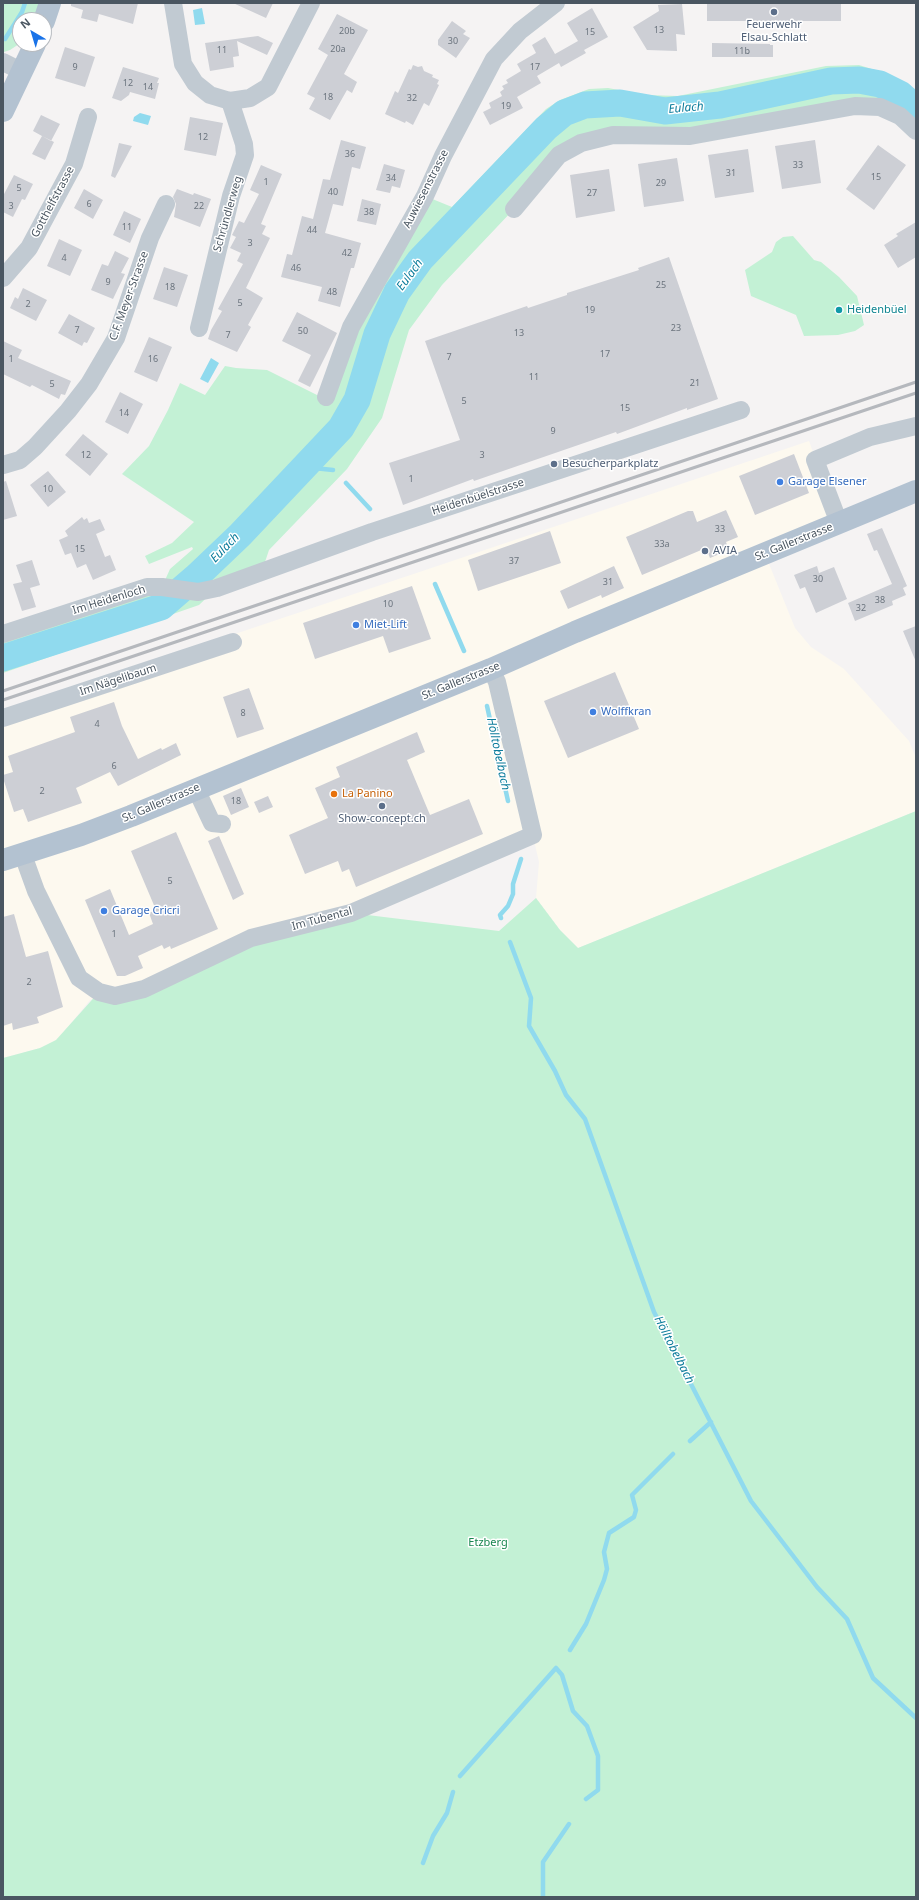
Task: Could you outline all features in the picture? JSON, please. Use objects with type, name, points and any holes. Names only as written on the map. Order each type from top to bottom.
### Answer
[{"type":"main road","points":[[3,111],[32,52]]},
{"type":"main road","name":"St. Gallerstrasse","points":[[13,857],[81,836],[491,668],[916,491]]},
{"type":"street","points":[[173,3],[183,64],[195,83],[210,95],[230,101],[250,98],[268,87],[311,3]]},
{"type":"street","name":"Auwiesenstrasse","points":[[326,397],[351,327],[425,196],[443,156],[494,59],[520,31],[556,3]]},
{"type":"street","points":[[3,62],[23,72]]},
{"type":"street","name":"Schründlerweg","points":[[199,328],[231,196],[245,155],[244,144],[230,101]]},
{"type":"street","points":[[514,209],[559,156],[581,143],[613,135],[690,136],[855,106],[880,107],[900,116],[916,131]]},
{"type":"street","name":"Gotthelfstrasse","points":[[3,278],[28,248],[74,164],[88,117]]},
{"type":"street","name":"C.F. Meyer-Strasse","points":[[3,465],[20,460],[35,447],[68,411],[88,384],[116,338],[150,238],[166,204]]},
{"type":"street","name":"Heidenbüelstrasse","points":[[217,588],[372,532],[741,410]]},
{"type":"street","points":[[839,523],[815,460],[870,437],[916,426]]},
{"type":"street","name":"Im Heidenloch","points":[[3,634],[147,587],[162,587],[198,592],[217,588]]},
{"type":"street","name":"Im Nägelibaum","points":[[3,718],[233,642]]},
{"type":"street","name":"Im Tubental","points":[[13,857],[36,891],[79,978],[98,992],[115,996],[144,990],[251,938],[351,913],[533,835],[497,682],[491,668]]},
{"type":"street","points":[[196,789],[212,823],[222,824]]},
{"type":"shaded area","points":[[809,441],[839,523],[765,554],[795,628],[811,647],[844,669],[909,741],[916,758],[916,811],[578,948],[560,930],[536,898],[539,862],[533,836],[506,848],[90,1000],[57,1040],[40,1048],[3,1058],[3,712]]},
{"type":"green space","points":[[3,3],[42,3],[39,12],[12,12],[12,49],[4,52]]},
{"type":"green space","points":[[859,65],[891,75],[916,90],[916,131],[880,107],[581,143],[514,209],[442,285],[409,330],[382,418],[347,469],[269,550],[262,571],[217,588],[199,605],[3,673],[3,634],[162,587],[170,569],[193,549],[192,547],[149,564],[145,556],[172,543],[194,522],[122,474],[149,446],[180,383],[205,395],[225,366],[267,370],[325,399],[425,196],[452,207],[546,109],[560,100],[589,89],[608,88],[646,95],[678,96],[826,66]]},
{"type":"green space","points":[[793,236],[814,260],[821,262],[839,277],[857,296],[864,325],[855,331],[838,335],[804,336],[796,315],[751,296],[745,270],[772,252],[776,242],[783,237]]},
{"type":"green space","name":"Etzberg","points":[[916,811],[916,1897],[3,1897],[3,1058],[40,1048],[56,1040],[99,992],[115,996],[251,938],[351,913],[499,931],[536,898],[560,930],[578,948]]},
{"type":"water","points":[[202,8],[205,24],[195,25],[193,10]]},
{"type":"water","points":[[140,113],[151,116],[148,125],[133,121],[134,117]]},
{"type":"water","points":[[211,358],[219,363],[208,383],[200,379]]},
{"type":"building","points":[[71,3],[138,3],[133,24],[99,14],[97,22],[81,18],[83,10],[71,6]]},
{"type":"building","points":[[233,3],[273,3],[266,18]]},
{"type":"building","name":"Feuerwehr Elsau-Schlatt","points":[[707,3],[841,3],[841,21],[707,21]]},
{"type":"building","points":[[682,4],[685,35],[676,34],[677,51],[647,50],[633,27],[659,11],[658,5]]},
{"type":"building","points":[[592,8],[608,37],[584,50],[586,53],[561,67],[559,63],[537,76],[541,83],[517,97],[523,108],[490,125],[483,112],[491,108],[489,103],[502,96],[500,92],[504,89],[502,86],[508,83],[506,80],[521,71],[517,64],[536,53],[532,45],[545,37],[555,54],[578,41],[567,23]]},
{"type":"building","points":[[337,14],[368,30],[344,74],[357,82],[352,93],[347,90],[330,120],[309,109],[315,98],[307,94],[328,55],[318,49]]},
{"type":"building","points":[[452,21],[466,31],[463,34],[470,38],[456,58],[438,45],[438,40]]},
{"type":"building","points":[[258,36],[273,43],[267,55],[237,41],[239,56],[233,57],[234,67],[210,71],[205,43]]},
{"type":"building","points":[[712,43],[770,44],[773,45],[773,57],[712,57]]},
{"type":"building","points":[[65,47],[95,57],[85,87],[55,78]]},
{"type":"building","points":[[413,65],[418,67],[422,66],[424,71],[433,75],[432,77],[439,80],[437,84],[439,85],[429,106],[424,103],[413,125],[385,114],[395,91],[398,93],[409,69],[411,70]]},
{"type":"building","points":[[123,67],[159,78],[155,99],[130,92],[129,95],[121,101],[112,98]]},
{"type":"building","points":[[41,115],[60,124],[51,141],[33,131]]},
{"type":"building","points":[[190,117],[223,123],[216,156],[184,150]]},
{"type":"building","points":[[42,136],[54,142],[45,160],[32,154]]},
{"type":"building","points":[[341,140],[366,147],[360,169],[352,167],[343,206],[333,204],[325,233],[361,243],[354,268],[351,268],[340,307],[318,301],[322,287],[281,277],[287,254],[292,255],[302,216],[313,219],[323,179],[330,180]]},
{"type":"building","points":[[815,140],[821,183],[782,189],[775,146]]},
{"type":"building","points":[[119,143],[132,146],[115,178],[111,176]]},
{"type":"building","points":[[878,145],[906,165],[874,210],[846,189]]},
{"type":"building","points":[[748,149],[754,192],[715,198],[708,155]]},
{"type":"building","points":[[677,158],[684,201],[644,207],[638,164]]},
{"type":"building","points":[[384,164],[405,170],[400,188],[392,186],[390,193],[376,190]]},
{"type":"building","points":[[261,165],[282,174],[261,224],[266,226],[262,234],[270,238],[246,288],[263,298],[248,325],[251,327],[237,352],[208,339],[211,330],[222,311],[218,309],[243,264],[237,261],[241,253],[230,248],[236,237],[232,235],[239,221],[244,223],[259,194],[250,190]]},
{"type":"building","points":[[609,169],[615,211],[576,218],[570,175]]},
{"type":"building","points":[[14,175],[33,184],[25,200],[22,199],[13,217],[3,212],[3,196]]},
{"type":"building","points":[[84,189],[103,200],[93,219],[74,208]]},
{"type":"building","points":[[177,189],[193,195],[194,193],[211,199],[200,227],[174,217],[176,204],[173,197]]},
{"type":"building","points":[[362,199],[381,204],[376,225],[357,221]]},
{"type":"building","points":[[124,211],[141,219],[130,243],[113,235]]},
{"type":"building","points":[[916,222],[916,257],[898,268],[884,245],[898,236],[896,234]]},
{"type":"building","points":[[59,239],[82,250],[70,276],[47,266]]},
{"type":"building","points":[[115,251],[129,258],[121,273],[125,274],[113,299],[91,290],[102,264],[108,266]]},
{"type":"building","points":[[669,257],[718,399],[687,410],[687,408],[617,434],[616,432],[474,481],[473,479],[403,505],[389,463],[460,440],[425,341],[527,306],[528,308],[567,295],[567,293],[639,270],[638,268]]},
{"type":"building","points":[[164,267],[188,275],[177,307],[153,299]]},
{"type":"building","points":[[23,288],[47,300],[36,321],[10,308],[15,297],[18,299]]},
{"type":"building","points":[[297,312],[337,333],[310,387],[298,381],[311,355],[282,341]]},
{"type":"building","points":[[69,314],[95,328],[87,343],[84,342],[82,346],[58,333]]},
{"type":"building","points":[[149,337],[172,347],[157,382],[134,372]]},
{"type":"building","points":[[3,341],[22,350],[18,358],[71,381],[65,395],[61,394],[59,399],[32,385],[30,387],[3,374]]},
{"type":"building","points":[[120,392],[143,404],[128,434],[105,422]]},
{"type":"building","points":[[83,434],[108,454],[90,476],[65,455]]},
{"type":"building","points":[[794,454],[809,493],[755,515],[739,476]]},
{"type":"building","points":[[48,471],[66,492],[48,507],[30,485]]},
{"type":"building","points":[[6,481],[17,516],[3,520],[3,482]]},
{"type":"building","points":[[726,510],[738,537],[726,542],[729,550],[710,558],[706,548],[642,575],[626,537],[688,511],[693,511],[697,522]]},
{"type":"building","points":[[82,517],[84,520],[87,518],[89,523],[100,519],[105,530],[96,534],[105,557],[110,555],[116,570],[93,580],[86,564],[77,568],[71,553],[65,555],[59,540],[68,536],[65,531]]},
{"type":"building","points":[[882,528],[907,586],[903,588],[906,595],[892,601],[893,605],[855,621],[848,603],[892,584],[877,550],[874,551],[867,534]]},
{"type":"building","points":[[550,531],[561,563],[478,591],[468,560]]},
{"type":"building","points":[[32,560],[40,585],[30,588],[36,607],[22,611],[13,584],[22,582],[16,565]]},
{"type":"building","points":[[614,566],[624,588],[602,598],[601,595],[568,609],[560,591]]},
{"type":"building","points":[[817,566],[819,573],[834,567],[847,599],[816,613],[805,587],[800,589],[794,575]]},
{"type":"building","points":[[412,586],[431,639],[389,653],[383,636],[315,659],[303,623]]},
{"type":"building","points":[[916,626],[916,662],[903,631]]},
{"type":"building","points":[[615,672],[639,729],[568,758],[544,701]]},
{"type":"building","points":[[249,688],[264,729],[237,738],[223,697]]},
{"type":"building","points":[[114,702],[122,726],[138,759],[161,748],[162,750],[176,743],[181,755],[118,786],[110,772],[76,788],[82,803],[28,822],[23,809],[14,812],[3,778],[3,775],[13,772],[8,756],[75,732],[70,717]]},
{"type":"building","points":[[417,732],[425,752],[407,760],[430,815],[469,799],[483,834],[356,887],[349,869],[342,872],[338,861],[305,874],[289,835],[328,818],[315,788],[340,777],[336,767]]},
{"type":"building","points":[[241,788],[249,807],[231,815],[223,796]]},
{"type":"building","points":[[268,796],[273,807],[259,813],[254,802]]},
{"type":"building","points":[[176,832],[218,929],[171,949],[170,946],[164,949],[162,945],[138,956],[143,968],[125,976],[117,976],[85,900],[110,889],[129,935],[153,924],[149,913],[156,910],[131,851]]},
{"type":"building","points":[[219,836],[244,894],[233,900],[208,841]]},
{"type":"building","points":[[14,914],[26,957],[48,951],[63,1007],[37,1017],[39,1023],[13,1030],[12,1023],[3,1026],[3,917]]},
{"type":"waterway","points":[[5,39],[22,12],[25,3]]},
{"type":"waterway","name":"Eulach","points":[[3,658],[161,607],[197,576],[240,535],[341,428],[357,400],[377,334],[397,292],[420,260],[546,128],[564,113],[585,105],[620,103],[665,111],[720,105],[831,81],[859,80],[880,84],[900,94],[916,108]]},
{"type":"waterway","name":"Hölltobelbach","points":[[304,467],[333,470]]},
{"type":"waterway","name":"Hölltobelbach","points":[[346,483],[370,509]]},
{"type":"waterway","name":"Hölltobelbach","points":[[435,584],[464,651]]},
{"type":"waterway","name":"Hölltobelbach","points":[[487,706],[508,801]]},
{"type":"waterway","name":"Hölltobelbach","points":[[501,918],[500,915],[508,906],[513,894],[513,884],[521,859]]},
{"type":"waterway","name":"Hölltobelbach","points":[[510,942],[531,998],[529,1026],[555,1071],[566,1095],[585,1119],[654,1312],[751,1501],[817,1587],[847,1619],[873,1678],[916,1718]]},
{"type":"waterway","points":[[690,1441],[711,1422]]},
{"type":"waterway","points":[[570,1650],[586,1624],[604,1580],[607,1569],[604,1552],[609,1533],[634,1517],[636,1510],[632,1495],[673,1454]]},
{"type":"waterway","points":[[460,1776],[556,1668],[562,1675],[573,1711],[587,1726],[598,1756],[598,1790],[586,1799]]},
{"type":"waterway","points":[[423,1863],[433,1836],[447,1813],[453,1792]]},
{"type":"waterway","points":[[543,1897],[543,1862],[569,1824]]},
{"type":"railway","points":[[3,691],[916,382]]},
{"type":"railway","points":[[3,700],[916,393]]},
{"type":"place","name":"Feuerwehr Elsau-Schlatt","points":[[774,12]]},
{"type":"place","name":"Heidenbüel","points":[[839,310]]},
{"type":"place","name":"Besucherparkplatz","points":[[554,464]]},
{"type":"place","name":"Garage Elsener","points":[[780,482]]},
{"type":"place","name":"AVIA","points":[[705,551]]},
{"type":"place","name":"Miet-Lift","points":[[356,625]]},
{"type":"place","name":"Wolffkran","points":[[593,712]]},
{"type":"place","name":"La Panino","points":[[334,794]]},
{"type":"place","name":"Show-concept.ch","points":[[382,806]]},
{"type":"place","name":"Garage Cricri","points":[[104,911]]}]
